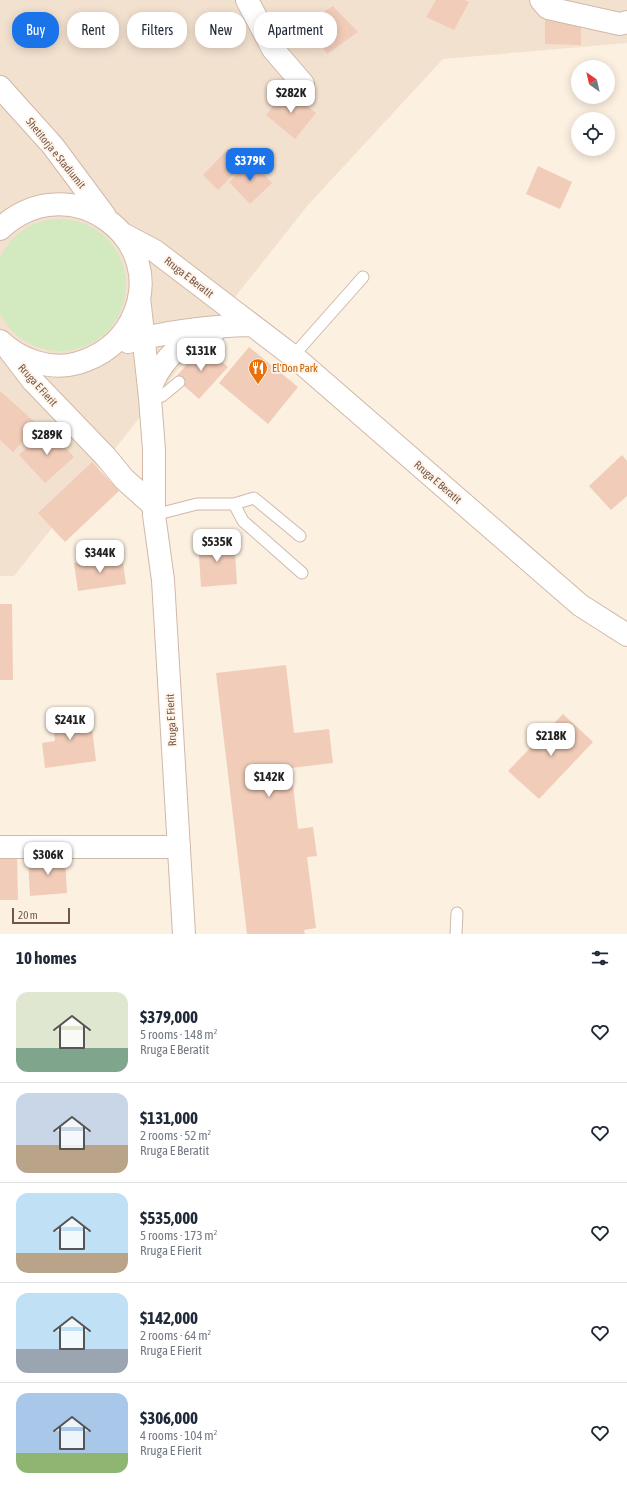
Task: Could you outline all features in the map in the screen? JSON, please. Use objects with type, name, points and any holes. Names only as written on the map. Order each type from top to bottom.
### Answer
[{"type":"main road","points":[[247,0],[273,49],[303,84]]},
{"type":"main road","points":[[541,0],[548,8],[620,24],[627,22]]},
{"type":"main road","name":"Shetitorja e Stadiumit","points":[[0,87],[53,146],[132,249],[137,264],[140,281],[139,298]]},
{"type":"main road","name":"Rruga E Beratit","points":[[3,224],[22,212],[37,206],[60,204],[83,207],[97,213],[116,228],[155,251],[293,356],[580,605],[627,635]]},
{"type":"main road","points":[[4,344],[23,358],[40,364],[58,366],[76,364],[93,358],[108,348],[126,329],[134,314],[139,298]]},
{"type":"main road","name":"Rruga E Fierit","points":[[139,298],[150,394],[154,450],[154,510],[163,580],[184,934]]},
{"type":"main road","points":[[108,348],[143,338],[213,326],[252,326]]},
{"type":"main road","points":[[150,394],[155,375],[170,355],[191,337],[213,326]]},
{"type":"main road","name":"Rruga E Fierit","points":[[4,344],[33,381],[106,457],[124,479],[154,510]]},
{"type":"main road","points":[[0,847],[179,847]]},
{"type":"lane","points":[[293,356],[363,277]]},
{"type":"lane","points":[[208,350],[217,339],[213,326]]},
{"type":"lane","points":[[150,394],[162,396],[179,382]]},
{"type":"lane","points":[[154,510],[196,504],[234,504],[254,498],[300,536]]},
{"type":"lane","points":[[234,504],[243,521],[302,574]]},
{"type":"lane","points":[[456,934],[457,913]]},
{"type":"shaded area","points":[[0,0],[627,0],[627,43],[443,59],[308,205],[14,576],[0,576]]},
{"type":"green space","points":[[47,220],[73,220],[97,230],[107,238],[115,248],[125,272],[125,298],[115,322],[107,332],[97,340],[73,350],[47,350],[23,340],[13,332],[5,322],[-1,310],[-1,260],[5,248],[13,238],[23,230]]},
{"type":"building","points":[[436,0],[464,0],[469,2],[454,30],[426,17]]},
{"type":"building","points":[[333,6],[358,32],[337,47],[337,12],[323,12]]},
{"type":"building","points":[[545,17],[581,19],[581,45],[545,44]]},
{"type":"building","points":[[323,48],[335,48],[327,54]]},
{"type":"building","points":[[287,89],[316,113],[295,139],[266,115]]},
{"type":"building","points":[[228,149],[244,164],[218,190],[203,175]]},
{"type":"building","points":[[251,161],[272,183],[250,204],[229,182]]},
{"type":"building","points":[[538,166],[572,182],[560,209],[526,194]]},
{"type":"building","points":[[203,346],[228,367],[199,399],[175,378]]},
{"type":"building","name":"El'Don Park","points":[[249,347],[298,387],[268,424],[219,383]]},
{"type":"building","points":[[0,391],[38,425],[13,452],[0,440]]},
{"type":"building","points":[[48,428],[74,457],[45,483],[19,455]]},
{"type":"building","points":[[622,455],[627,461],[627,496],[611,510],[589,486]]},
{"type":"building","points":[[92,462],[119,491],[65,542],[38,513]]},
{"type":"building","points":[[234,539],[237,584],[201,587],[198,541]]},
{"type":"building","points":[[122,556],[126,584],[78,591],[74,563]]},
{"type":"building","points":[[0,604],[12,604],[13,680],[0,680]]},
{"type":"building","points":[[286,665],[294,733],[329,729],[333,763],[291,768],[298,829],[313,827],[317,856],[307,857],[316,928],[304,930],[305,934],[247,934],[216,673]]},
{"type":"building","points":[[90,712],[96,761],[45,768],[42,743],[55,741],[52,717]]},
{"type":"building","points":[[563,714],[593,742],[539,799],[508,771]]},
{"type":"building","points":[[0,854],[17,854],[18,900],[0,900]]},
{"type":"building","points":[[65,855],[67,893],[30,896],[28,858]]},
{"type":"place","name":"El'Don Park","points":[[258,385]]}]
